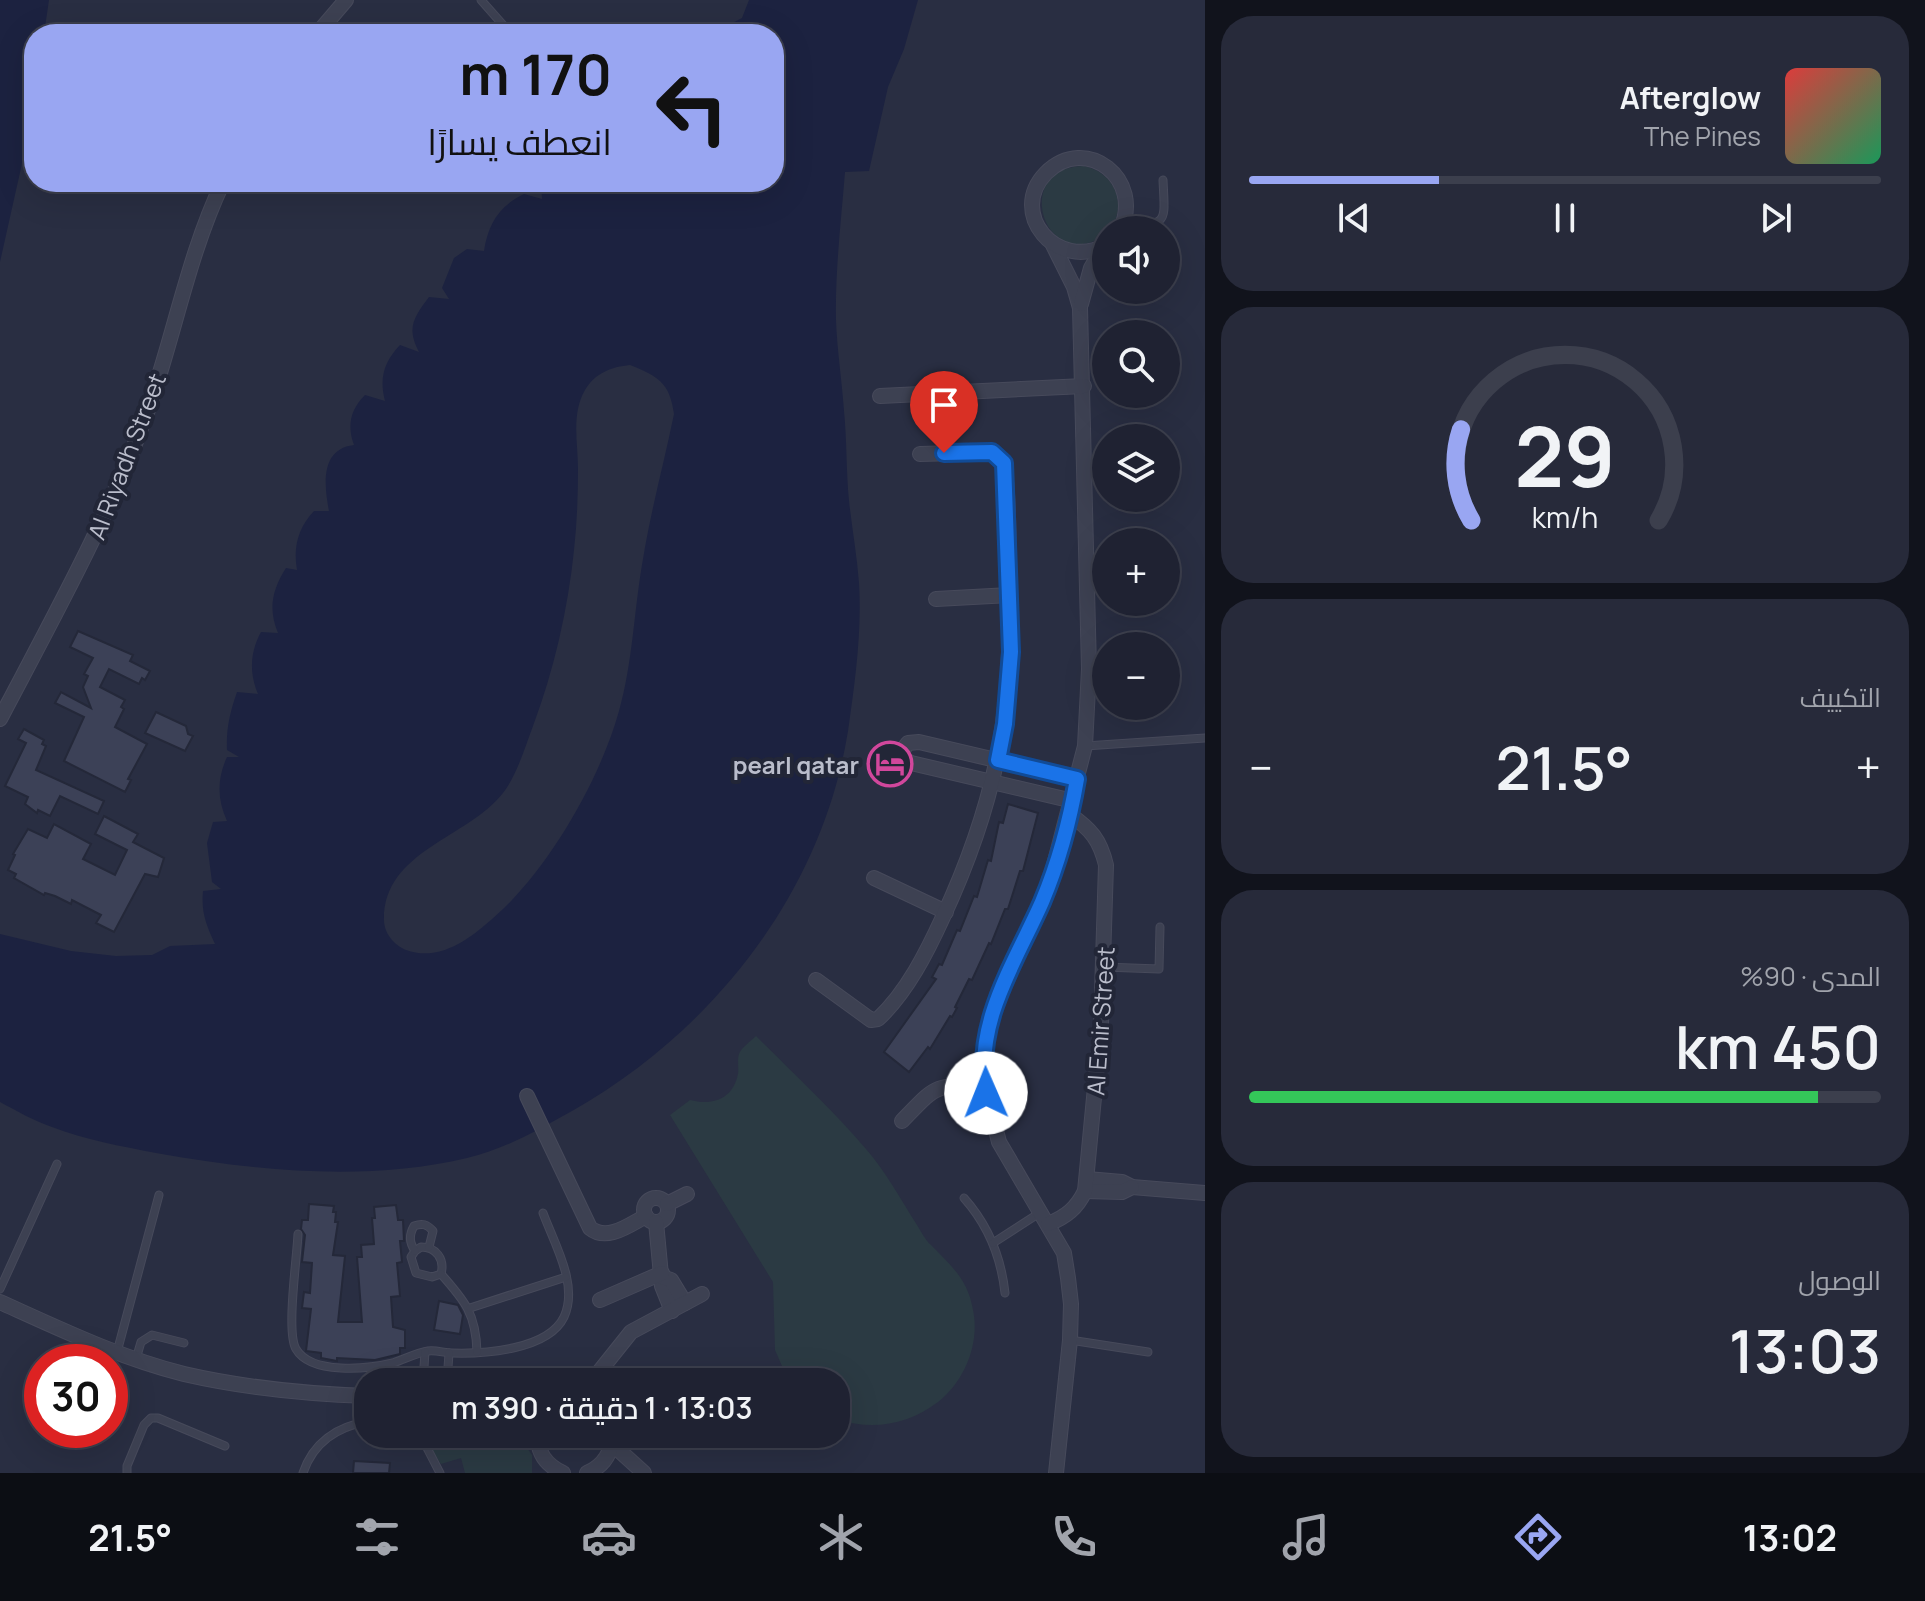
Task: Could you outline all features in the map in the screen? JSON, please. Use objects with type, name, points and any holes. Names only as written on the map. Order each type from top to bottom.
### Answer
[{"type":"street","points":[[326,24],[346,0]]},
{"type":"street","points":[[1056,1473],[1070,1340],[1071,1304],[1064,1253],[999,1142],[985,1087],[985,1045],[992,1011],[1042,900],[1071,807],[1085,746],[1089,669],[1080,308],[1074,287],[1053,245],[1035,221],[1033,198],[1042,177],[1053,167],[1067,160],[1089,159],[1103,164],[1115,174],[1126,194],[1125,216]]},
{"type":"street","name":"Al Riyadh Street","points":[[0,719],[92,545],[122,475],[149,405],[199,240],[219,192]]},
{"type":"street","points":[[1053,245],[1082,253],[1092,250]]},
{"type":"street","points":[[1080,308],[1092,266]]},
{"type":"street","points":[[880,396],[1084,386]]},
{"type":"street","points":[[816,980],[865,1018],[878,1019],[918,966],[946,912],[982,822],[998,760],[1009,683],[1010,595],[1005,472],[1001,458],[992,452],[920,454]]},
{"type":"street","points":[[936,599],[1010,595]]},
{"type":"street","points":[[1071,807],[993,782],[911,763],[903,759],[902,751],[908,743],[919,742],[1077,779]]},
{"type":"street","name":"Al Emir Street","points":[[1071,807],[1097,837],[1106,865],[1104,967],[1086,1185]]},
{"type":"street","points":[[874,878],[946,912]]},
{"type":"street","points":[[902,1121],[931,1090],[945,1086],[985,1087]]},
{"type":"street","points":[[527,1096],[590,1228],[597,1234],[610,1234],[651,1219],[666,1217],[667,1204],[687,1194]]},
{"type":"street","points":[[1045,1218],[1067,1215],[1081,1200],[1086,1185],[1122,1192],[1132,1187],[1205,1193]]},
{"type":"street","points":[[651,1219],[662,1275],[671,1280],[678,1307]]},
{"type":"street","points":[[600,1300],[662,1275]]},
{"type":"street","points":[[602,1368],[631,1332],[702,1294]]},
{"type":"street","points":[[0,1302],[98,1344]]},
{"type":"street","points":[[610,1368],[620,1346]]},
{"type":"street","points":[[128,1356],[182,1373],[234,1384],[313,1394],[354,1395]]},
{"type":"street","points":[[540,1448],[542,1473]]},
{"type":"street","points":[[594,1472],[606,1458],[609,1448]]},
{"type":"street","points":[[620,1448],[644,1473]]},
{"type":"street","points":[[543,1457],[563,1473]]},
{"type":"lane","points":[[481,0],[502,24]]},
{"type":"lane","points":[[1163,180],[1163,216]]},
{"type":"lane","points":[[1085,746],[1205,738]]},
{"type":"lane","points":[[1104,967],[1159,969],[1160,927]]},
{"type":"lane","points":[[0,1289],[57,1164]]},
{"type":"lane","points":[[119,1344],[159,1195]]},
{"type":"lane","points":[[964,1198],[993,1243],[1005,1293]]},
{"type":"lane","points":[[298,1234],[292,1330],[294,1346],[303,1358],[313,1364],[333,1367],[382,1365],[425,1352],[495,1352],[525,1345],[549,1333],[563,1320],[570,1287],[543,1213]]},
{"type":"lane","points":[[993,1243],[1045,1218]]},
{"type":"lane","points":[[415,1251],[410,1244],[410,1234],[414,1226],[420,1224],[428,1225],[433,1231],[429,1247]]},
{"type":"lane","points":[[429,1247],[437,1252],[443,1267],[441,1274],[432,1277],[416,1273],[411,1257],[415,1251],[429,1247]]},
{"type":"lane","points":[[441,1274],[470,1308],[477,1352]]},
{"type":"lane","points":[[470,1308],[566,1277]]},
{"type":"lane","points":[[136,1359],[141,1342],[152,1335],[184,1343]]},
{"type":"lane","points":[[1070,1340],[1148,1352]]},
{"type":"lane","points":[[424,1368],[425,1352]]},
{"type":"lane","points":[[448,1368],[449,1353]]},
{"type":"lane","points":[[127,1473],[144,1425],[151,1418],[158,1418],[225,1446]]},
{"type":"lane","points":[[303,1473],[318,1445],[334,1432],[354,1424]]},
{"type":"lane","points":[[427,1448],[440,1473]]},
{"type":"shaded area","points":[[1084,166],[1095,170],[1111,182],[1118,200],[1116,216],[1092,216],[1092,240],[1084,244],[1066,242],[1052,232],[1044,217],[1042,200],[1047,183],[1061,171]]},
{"type":"shaded area","points":[[756,1036],[826,1105],[866,1149],[925,1238],[958,1274],[967,1290],[975,1323],[972,1348],[963,1372],[938,1402],[914,1416],[889,1424],[850,1423],[850,1368],[783,1368],[775,1350],[773,1282],[670,1115],[690,1100],[714,1101],[727,1095],[735,1083],[738,1059],[744,1047]]},
{"type":"shaded area","points":[[430,1448],[527,1448],[532,1455],[532,1473],[465,1473],[461,1458],[441,1464]]},
{"type":"water","points":[[0,0],[49,0],[45,24],[24,24],[24,152],[0,262]]},
{"type":"water","points":[[749,0],[918,0],[904,49],[888,87],[869,171],[845,172],[836,320],[848,490],[860,601],[848,731],[834,791],[814,847],[786,901],[753,952],[714,998],[671,1041],[623,1078],[534,1132],[495,1150],[467,1158],[390,1170],[351,1172],[233,1165],[90,1139],[45,1125],[0,1102],[0,934],[71,951],[116,956],[152,955],[170,946],[215,944],[205,918],[203,891],[221,889],[212,882],[207,843],[213,822],[227,821],[221,805],[220,781],[227,757],[239,757],[227,750],[229,721],[237,692],[258,694],[252,670],[255,647],[261,632],[278,633],[272,608],[277,584],[286,568],[297,570],[298,538],[304,524],[314,511],[329,511],[327,470],[335,453],[354,445],[350,425],[356,406],[365,395],[385,401],[384,371],[400,345],[419,352],[413,336],[414,323],[429,297],[449,299],[442,288],[454,258],[467,249],[484,251],[488,232],[496,217],[508,204],[524,194],[542,199],[542,192],[784,192],[784,24],[730,24],[742,18]],"holes":[[[630,365],[655,377],[666,388],[674,414],[646,541],[624,692],[598,768],[548,856],[507,905],[459,944],[439,952],[406,950],[390,938],[384,925],[387,897],[397,877],[412,861],[488,809],[503,793],[520,761],[541,705],[564,617],[574,550],[578,489],[577,419],[581,399],[594,379],[616,367]]]},
{"type":"building","points":[[78,631],[133,655],[130,661],[150,671],[139,684],[109,669],[100,687],[125,700],[115,727],[147,744],[128,779],[131,780],[125,792],[64,761],[84,717],[55,703],[61,692],[91,708],[83,687],[88,676],[84,674],[93,658],[70,647]]},
{"type":"building","points":[[156,712],[186,726],[188,734],[193,736],[185,751],[145,733]]},
{"type":"building","points":[[24,729],[44,740],[42,744],[46,746],[36,770],[104,801],[98,814],[60,796],[50,816],[38,810],[37,813],[25,804],[28,797],[5,786],[26,743],[18,739]]},
{"type":"building","points":[[1008,804],[1038,813],[1023,871],[1020,871],[1008,909],[1005,909],[991,944],[972,980],[969,979],[952,1017],[909,1072],[884,1052],[936,979],[932,977],[939,964],[942,965],[957,930],[960,931],[974,896],[977,897],[988,860],[991,861],[999,822],[1003,823]]},
{"type":"building","points":[[104,816],[138,834],[133,842],[164,858],[158,877],[145,874],[114,932],[96,923],[101,915],[72,900],[71,904],[55,896],[44,895],[14,878],[16,874],[8,870],[13,854],[28,829],[47,838],[54,824],[91,844],[83,859],[115,875],[127,850],[95,834]]},
{"type":"building","points":[[309,1204],[334,1206],[333,1212],[336,1212],[335,1222],[338,1222],[333,1255],[345,1256],[338,1322],[362,1322],[357,1257],[362,1257],[361,1245],[374,1244],[374,1207],[396,1205],[398,1220],[403,1220],[404,1241],[400,1241],[402,1262],[397,1263],[400,1296],[391,1297],[393,1327],[405,1330],[405,1348],[400,1348],[400,1354],[375,1360],[337,1358],[337,1361],[321,1358],[321,1353],[306,1351],[311,1309],[302,1308],[304,1292],[310,1293],[312,1263],[302,1262],[305,1235],[301,1229],[302,1220],[308,1220]]},
{"type":"building","points":[[439,1301],[458,1305],[463,1315],[460,1334],[434,1330]]},
{"type":"building","points":[[354,1461],[390,1463],[389,1473],[353,1473]]},
{"type":"place","name":"pearl qatar","points":[[890,764]]},
{"type":"route","points":[[944,453],[992,452],[1004,463],[1011,652],[1005,724],[998,760],[1077,779],[1063,837],[1042,900],[992,1011],[985,1045],[986,1093]]}]
